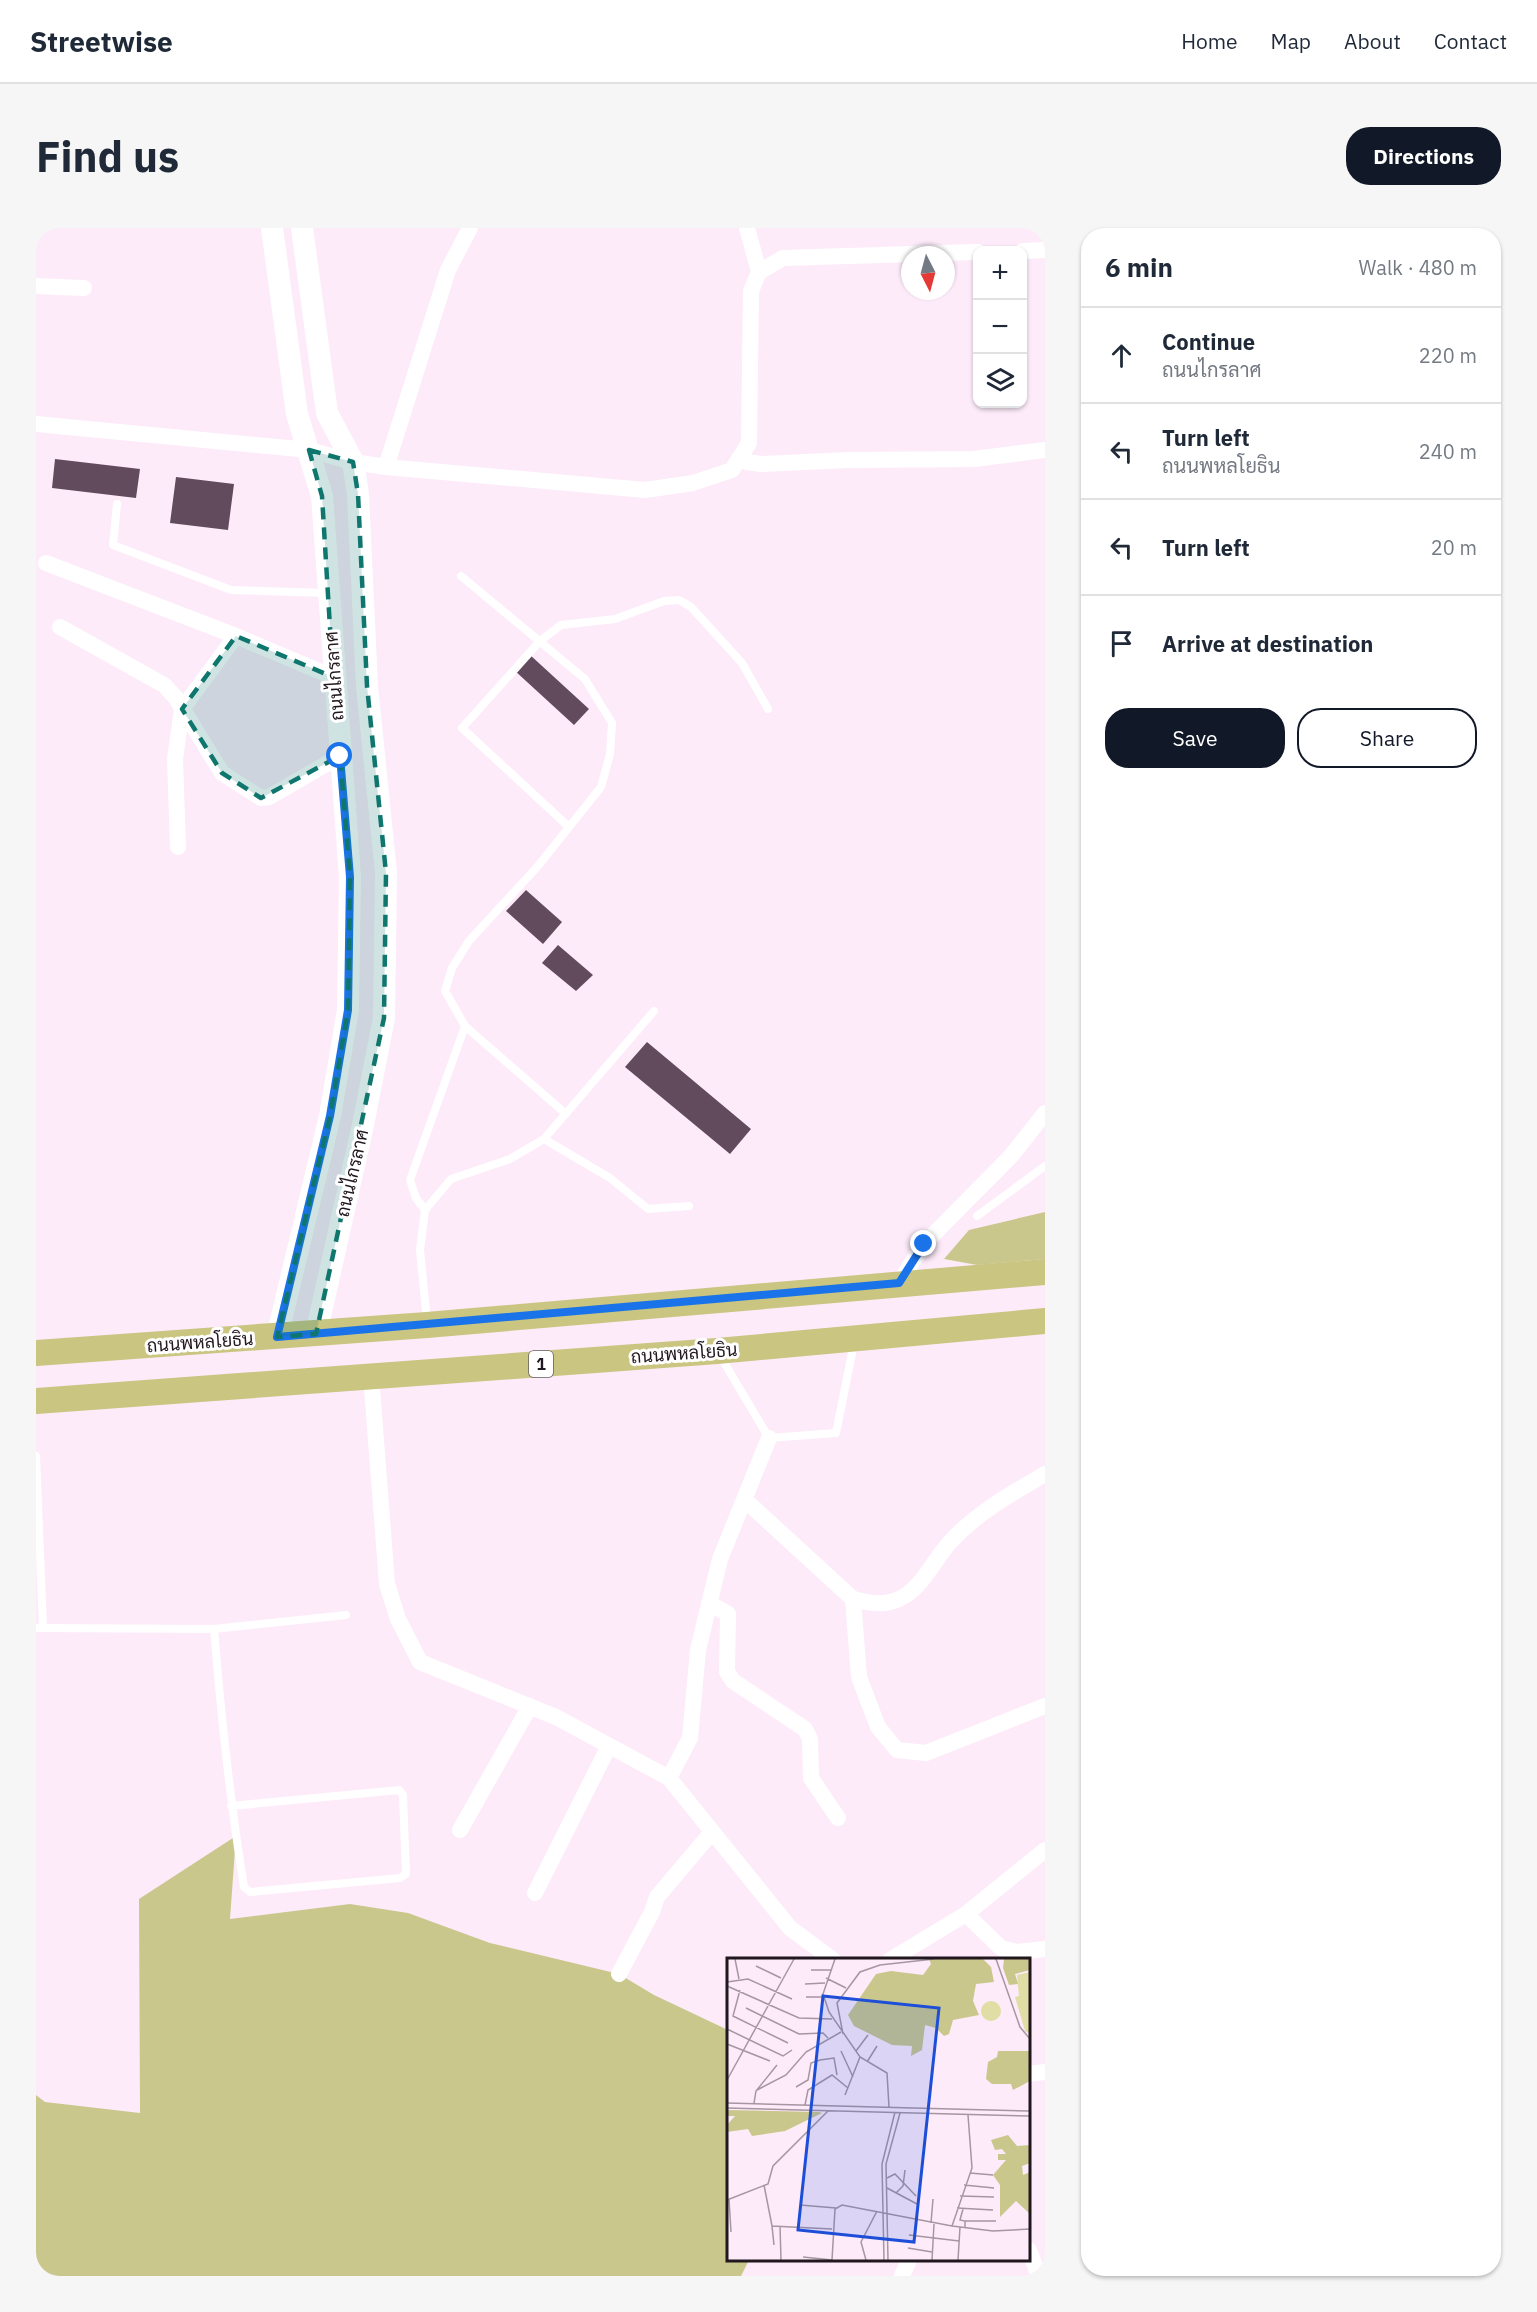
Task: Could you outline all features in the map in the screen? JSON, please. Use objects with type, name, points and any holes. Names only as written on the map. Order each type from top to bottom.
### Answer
[{"type":"main road","name":"ถนนไกรลาศ","points":[[272,228],[297,414],[322,496],[333,677],[350,877],[348,1010],[328,1127],[277,1337]]},
{"type":"main road","name":"ถนนไกรลาศ","points":[[302,228],[327,413],[352,462],[358,494],[367,686],[386,873],[384,1018],[363,1125],[316,1334]]},
{"type":"main road","name":"ถนนพหลโยธิน","points":[[36,1353],[316,1334],[1045,1272]]},
{"type":"main road","name":"ถนนพหลโยธิน","points":[[36,1401],[371,1375],[717,1352],[1045,1321]]},
{"type":"street","points":[[386,467],[448,270],[470,228]]},
{"type":"street","points":[[747,228],[759,272]]},
{"type":"street","points":[[1027,251],[1045,250]]},
{"type":"street","points":[[36,424],[309,450],[352,462],[386,467],[645,490],[693,483],[732,470],[748,443],[751,291],[759,272],[783,258],[973,252]]},
{"type":"street","points":[[36,286],[84,288]]},
{"type":"street","points":[[739,458],[761,464],[848,460],[942,460],[974,459],[1045,450]]},
{"type":"street","points":[[46,563],[236,636],[333,677]]},
{"type":"street","points":[[60,627],[164,685],[176,698],[222,773],[261,798],[269,797],[340,756]]},
{"type":"street","points":[[178,847],[175,759],[182,709],[236,636]]},
{"type":"street","points":[[899,1283],[924,1244],[1011,1156],[1045,1113]]},
{"type":"street","points":[[371,1375],[387,1584],[398,1619],[420,1662],[556,1717],[669,1778],[790,1928],[832,1958]]},
{"type":"street","points":[[669,1778],[690,1738],[698,1650],[720,1559],[769,1438]]},
{"type":"street","points":[[745,1500],[853,1599],[882,1604],[899,1599],[910,1592],[951,1541],[984,1509],[1045,1474]]},
{"type":"street","points":[[853,1599],[859,1677],[878,1727],[897,1750],[926,1753],[1045,1706]]},
{"type":"street","points":[[710,1603],[728,1614],[728,1672],[733,1681],[805,1729],[810,1739],[811,1778],[838,1818]]},
{"type":"street","points":[[460,1830],[530,1706]]},
{"type":"street","points":[[535,1893],[609,1746]]},
{"type":"street","points":[[619,1974],[652,1912],[657,1897],[712,1832]]},
{"type":"street","points":[[892,1958],[966,1914],[1045,1850]]},
{"type":"street","points":[[966,1914],[1001,1948],[1016,1952],[1045,1949]]},
{"type":"street","points":[[1030,2074],[1045,2072]]},
{"type":"street","points":[[1030,2252],[1040,2270]]},
{"type":"street","points":[[902,2276],[908,2261]]},
{"type":"lane","points":[[117,504],[113,545],[231,590],[328,593]]},
{"type":"lane","points":[[461,576],[585,680],[612,723],[610,754],[601,787],[538,866],[469,941],[452,968],[445,991],[465,1026],[566,1114]]},
{"type":"lane","points":[[569,827],[462,728],[540,641],[561,625],[615,619],[664,601],[679,600],[691,607],[742,663],[768,710]]},
{"type":"lane","points":[[427,1325],[420,1250],[425,1210],[451,1179],[510,1159],[544,1139],[654,1011]]},
{"type":"lane","points":[[425,1210],[416,1198],[410,1180],[465,1026]]},
{"type":"lane","points":[[544,1139],[610,1178],[648,1209],[689,1206]]},
{"type":"lane","points":[[977,1216],[1045,1166]]},
{"type":"lane","points":[[717,1352],[769,1438],[836,1433],[855,1339]]},
{"type":"lane","points":[[36,1455],[40,1628],[214,1629],[346,1616]]},
{"type":"lane","points":[[214,1629],[231,1806],[244,1887],[250,1892],[400,1878],[406,1874],[403,1795],[399,1790],[231,1806]]},
{"type":"highlighted area","points":[[309,450],[353,462],[358,494],[367,686],[386,873],[384,1018],[316,1334],[277,1337],[330,1116],[348,1010],[350,877],[340,756],[261,798],[222,773],[182,709],[236,636],[333,677],[322,496]]},
{"type":"shaded area","points":[[1045,1212],[1045,1259],[977,1265],[944,1259],[969,1230]]},
{"type":"shaded area","points":[[236,1836],[230,1919],[350,1904],[408,1913],[490,1943],[619,1974],[654,1995],[727,2030],[727,2261],[748,2261],[741,2276],[36,2276],[36,2095],[45,2102],[140,2113],[139,1899]]},
{"type":"building","points":[[55,459],[140,469],[136,498],[52,488]]},
{"type":"building","points":[[176,477],[234,484],[228,530],[170,523]]},
{"type":"building","points":[[529,654],[589,709],[574,725],[514,670]]},
{"type":"building","points":[[526,890],[562,922],[543,944],[506,911]]},
{"type":"building","points":[[558,945],[593,975],[576,991],[542,963]]},
{"type":"building","points":[[647,1042],[751,1129],[730,1154],[625,1067]]},
{"type":"route","points":[[340,756],[350,877],[348,1010],[330,1116],[312,1200],[277,1337],[899,1283],[924,1244]]}]
